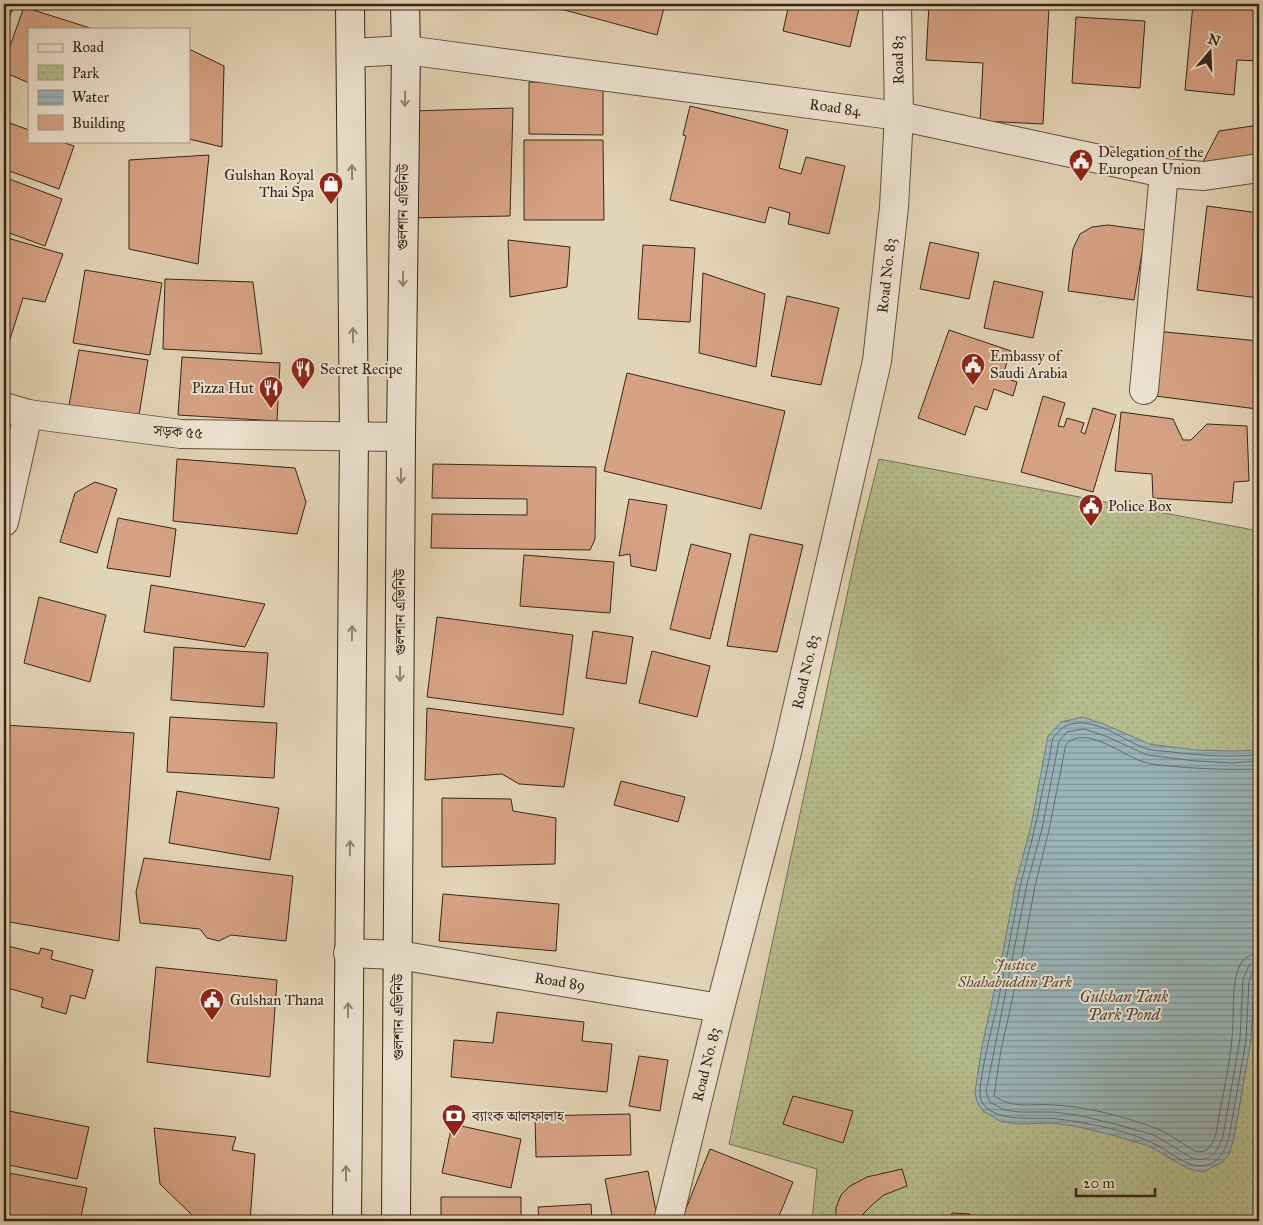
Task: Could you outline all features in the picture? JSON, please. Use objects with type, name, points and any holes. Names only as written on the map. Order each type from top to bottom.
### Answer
[{"type":"street","points":[[347,1221],[354,436],[350,4]]},
{"type":"street","name":"গুলশান এভিনিউ","points":[[396,1221],[406,4]]},
{"type":"street","name":"Road 83","points":[[897,4],[899,116]]},
{"type":"street","name":"Road 84","points":[[350,53],[406,50],[899,116],[1164,173],[1204,176],[1259,168]]},
{"type":"street","name":"Road No. 83","points":[[668,1221],[720,1008],[786,752],[877,361],[894,207],[899,116]]},
{"type":"street","points":[[1144,390],[1164,173]]},
{"type":"street","points":[[4,522],[16,411]]},
{"type":"street","name":"সড়ক ৫৫","points":[[16,411],[181,434],[401,437]]},
{"type":"street","name":"Road 89","points":[[348,953],[398,955],[720,1008]]},
{"type":"green space","name":"Justice Shahabuddin Park","points":[[879,459],[1259,531],[1259,1221],[812,1221],[817,1169],[729,1144],[860,535]]},
{"type":"water","name":"Gulshan Tank Park Pond","points":[[1083,717],[1149,744],[1196,750],[1259,750],[1259,964],[1254,983],[1251,1040],[1234,1138],[1229,1155],[1221,1163],[1205,1171],[1187,1168],[1149,1146],[1112,1135],[1075,1126],[1052,1123],[1018,1124],[1000,1121],[983,1111],[977,1102],[975,1092],[982,1046],[1016,882],[1031,826],[1048,736],[1061,722]]},
{"type":"building","points":[[4,4],[15,4],[4,29]]},
{"type":"building","points":[[542,4],[665,4],[657,35]]},
{"type":"building","points":[[789,4],[860,4],[850,47],[783,31]]},
{"type":"building","points":[[929,4],[992,4],[1049,7],[1043,124],[980,121],[983,63],[926,60]]},
{"type":"building","points":[[1193,4],[1259,4],[1259,61],[1237,60],[1234,95],[1185,90]]},
{"type":"building","points":[[24,7],[90,28],[28,28],[28,83],[4,72],[4,63]]},
{"type":"building","points":[[1076,17],[1145,21],[1140,88],[1072,83]]},
{"type":"building","points":[[190,49],[224,66],[222,147],[190,139]]},
{"type":"building","points":[[529,82],[603,83],[603,135],[529,134]]},
{"type":"building","points":[[690,106],[788,130],[779,168],[801,174],[806,157],[845,166],[829,234],[788,224],[790,213],[769,207],[765,223],[670,200],[686,136],[683,135]]},
{"type":"building","points":[[513,108],[510,216],[409,218],[412,111]]},
{"type":"building","points":[[4,121],[28,130],[28,142],[62,142],[74,146],[59,189],[4,169]]},
{"type":"building","points":[[1259,125],[1259,154],[1203,162],[1219,131]]},
{"type":"building","points":[[524,140],[603,140],[604,220],[524,220]]},
{"type":"building","points":[[209,155],[198,264],[129,249],[129,160]]},
{"type":"building","points":[[4,177],[62,199],[45,246],[4,231]]},
{"type":"building","points":[[1207,206],[1259,213],[1259,298],[1197,290]]},
{"type":"building","points":[[1108,225],[1146,230],[1134,300],[1068,291],[1073,249],[1080,234],[1092,227]]},
{"type":"building","points":[[4,237],[63,254],[45,302],[23,298],[4,358]]},
{"type":"building","points":[[508,240],[570,247],[567,287],[510,297]]},
{"type":"building","points":[[930,242],[979,253],[969,299],[920,289]]},
{"type":"building","points":[[643,245],[695,248],[690,322],[638,319]]},
{"type":"building","points":[[85,270],[162,283],[150,355],[73,343]]},
{"type":"building","points":[[703,273],[765,294],[756,367],[699,353]]},
{"type":"building","points":[[165,279],[253,282],[262,354],[163,349]]},
{"type":"building","points":[[994,281],[1043,292],[1033,338],[984,328]]},
{"type":"building","points":[[787,296],[839,308],[821,385],[771,376]]},
{"type":"building","name":"Embassy of Saudi Arabia","points":[[949,330],[1011,351],[1002,377],[1017,382],[1013,396],[994,389],[987,410],[975,406],[965,435],[918,418]]},
{"type":"building","points":[[1155,331],[1259,341],[1259,404],[1257,409],[1155,396]]},
{"type":"building","points":[[79,350],[148,360],[138,421],[68,411]]},
{"type":"building","points":[[182,357],[280,363],[277,421],[178,415]]},
{"type":"building","points":[[627,373],[785,411],[761,509],[604,471]]},
{"type":"building","points":[[1043,396],[1065,403],[1058,426],[1064,427],[1067,418],[1084,423],[1081,432],[1085,434],[1093,408],[1116,415],[1093,492],[1021,472]]},
{"type":"building","points":[[1121,412],[1173,419],[1183,440],[1191,440],[1207,424],[1247,426],[1249,481],[1234,482],[1232,503],[1153,498],[1152,474],[1115,471]]},
{"type":"building","points":[[177,459],[295,468],[306,502],[297,534],[173,521]]},
{"type":"building","points":[[433,464],[596,467],[595,539],[590,550],[431,548],[432,514],[527,515],[527,499],[432,498]]},
{"type":"building","points":[[95,482],[117,489],[97,553],[60,542],[75,493]]},
{"type":"building","points":[[629,499],[667,505],[656,571],[631,566],[630,554],[619,556]]},
{"type":"building","points":[[118,518],[176,529],[170,577],[107,568]]},
{"type":"building","points":[[750,534],[803,545],[777,652],[727,646]]},
{"type":"building","points":[[691,544],[731,554],[710,639],[670,629]]},
{"type":"building","points":[[524,555],[614,562],[610,613],[520,606]]},
{"type":"building","points":[[151,585],[265,604],[245,647],[144,632]]},
{"type":"building","points":[[39,597],[106,615],[90,682],[24,663]]},
{"type":"building","points":[[437,617],[573,635],[563,715],[427,697]]},
{"type":"building","points":[[593,631],[633,637],[626,684],[586,678]]},
{"type":"building","points":[[174,647],[268,653],[264,707],[171,700]]},
{"type":"building","points":[[652,651],[710,666],[697,717],[639,703]]},
{"type":"building","points":[[427,708],[574,728],[564,787],[519,784],[502,774],[425,780]]},
{"type":"building","points":[[170,717],[277,723],[274,778],[167,772]]},
{"type":"building","points":[[4,725],[134,733],[119,941],[4,921]]},
{"type":"building","points":[[621,781],[685,797],[678,822],[614,805]]},
{"type":"building","points":[[177,791],[279,808],[270,860],[169,843]]},
{"type":"building","points":[[442,798],[511,799],[513,811],[556,818],[555,864],[442,867]]},
{"type":"building","points":[[144,858],[293,876],[286,941],[231,935],[219,941],[207,938],[200,929],[140,923],[136,892]]},
{"type":"building","points":[[443,894],[559,904],[556,951],[439,941]]},
{"type":"building","points":[[4,945],[39,954],[41,948],[53,951],[51,959],[93,970],[85,999],[71,995],[66,1014],[41,1007],[43,998],[4,987]]},
{"type":"building","name":"Gulshan Thana","points":[[156,967],[277,980],[270,1077],[147,1062]]},
{"type":"building","points":[[497,1012],[584,1022],[582,1041],[612,1044],[607,1092],[451,1077],[454,1040],[493,1043]]},
{"type":"building","points":[[639,1056],[668,1060],[660,1111],[629,1106]]},
{"type":"building","points":[[793,1096],[853,1111],[843,1143],[783,1124]]},
{"type":"building","points":[[4,1110],[89,1127],[77,1179],[4,1164]]},
{"type":"building","points":[[630,1114],[631,1155],[536,1157],[535,1116]]},
{"type":"building","points":[[452,1124],[521,1139],[511,1188],[442,1173]]},
{"type":"building","points":[[154,1128],[236,1137],[232,1150],[255,1154],[250,1221],[193,1216],[160,1184]]},
{"type":"building","points":[[710,1149],[793,1182],[777,1221],[681,1221]]},
{"type":"building","points":[[902,1169],[907,1186],[884,1195],[863,1214],[863,1221],[836,1221],[836,1208],[841,1195],[850,1186],[867,1177]]},
{"type":"building","points":[[648,1171],[658,1221],[613,1221],[605,1179]]},
{"type":"building","points":[[4,1172],[87,1188],[80,1221],[4,1221]]},
{"type":"building","points":[[441,1197],[521,1197],[521,1221],[441,1221]]},
{"type":"building","points":[[591,1204],[592,1221],[539,1221],[538,1207]]},
{"type":"building","points":[[952,1213],[970,1214],[972,1221],[951,1221]]},
{"type":"place","name":"Delegation of the European Union","points":[[1081,182]]},
{"type":"place","name":"Gulshan Royal Thai Spa","points":[[331,205]]},
{"type":"place","name":"Embassy of Saudi Arabia","points":[[973,386]]},
{"type":"place","name":"Secret Recipe","points":[[303,390]]},
{"type":"place","name":"Pizza Hut","points":[[271,409]]},
{"type":"place","name":"Police Box","points":[[1091,527]]},
{"type":"place","name":"Gulshan Thana","points":[[212,1021]]},
{"type":"place","name":"ব্যাংক আলফালাহ","points":[[454,1137]]}]
